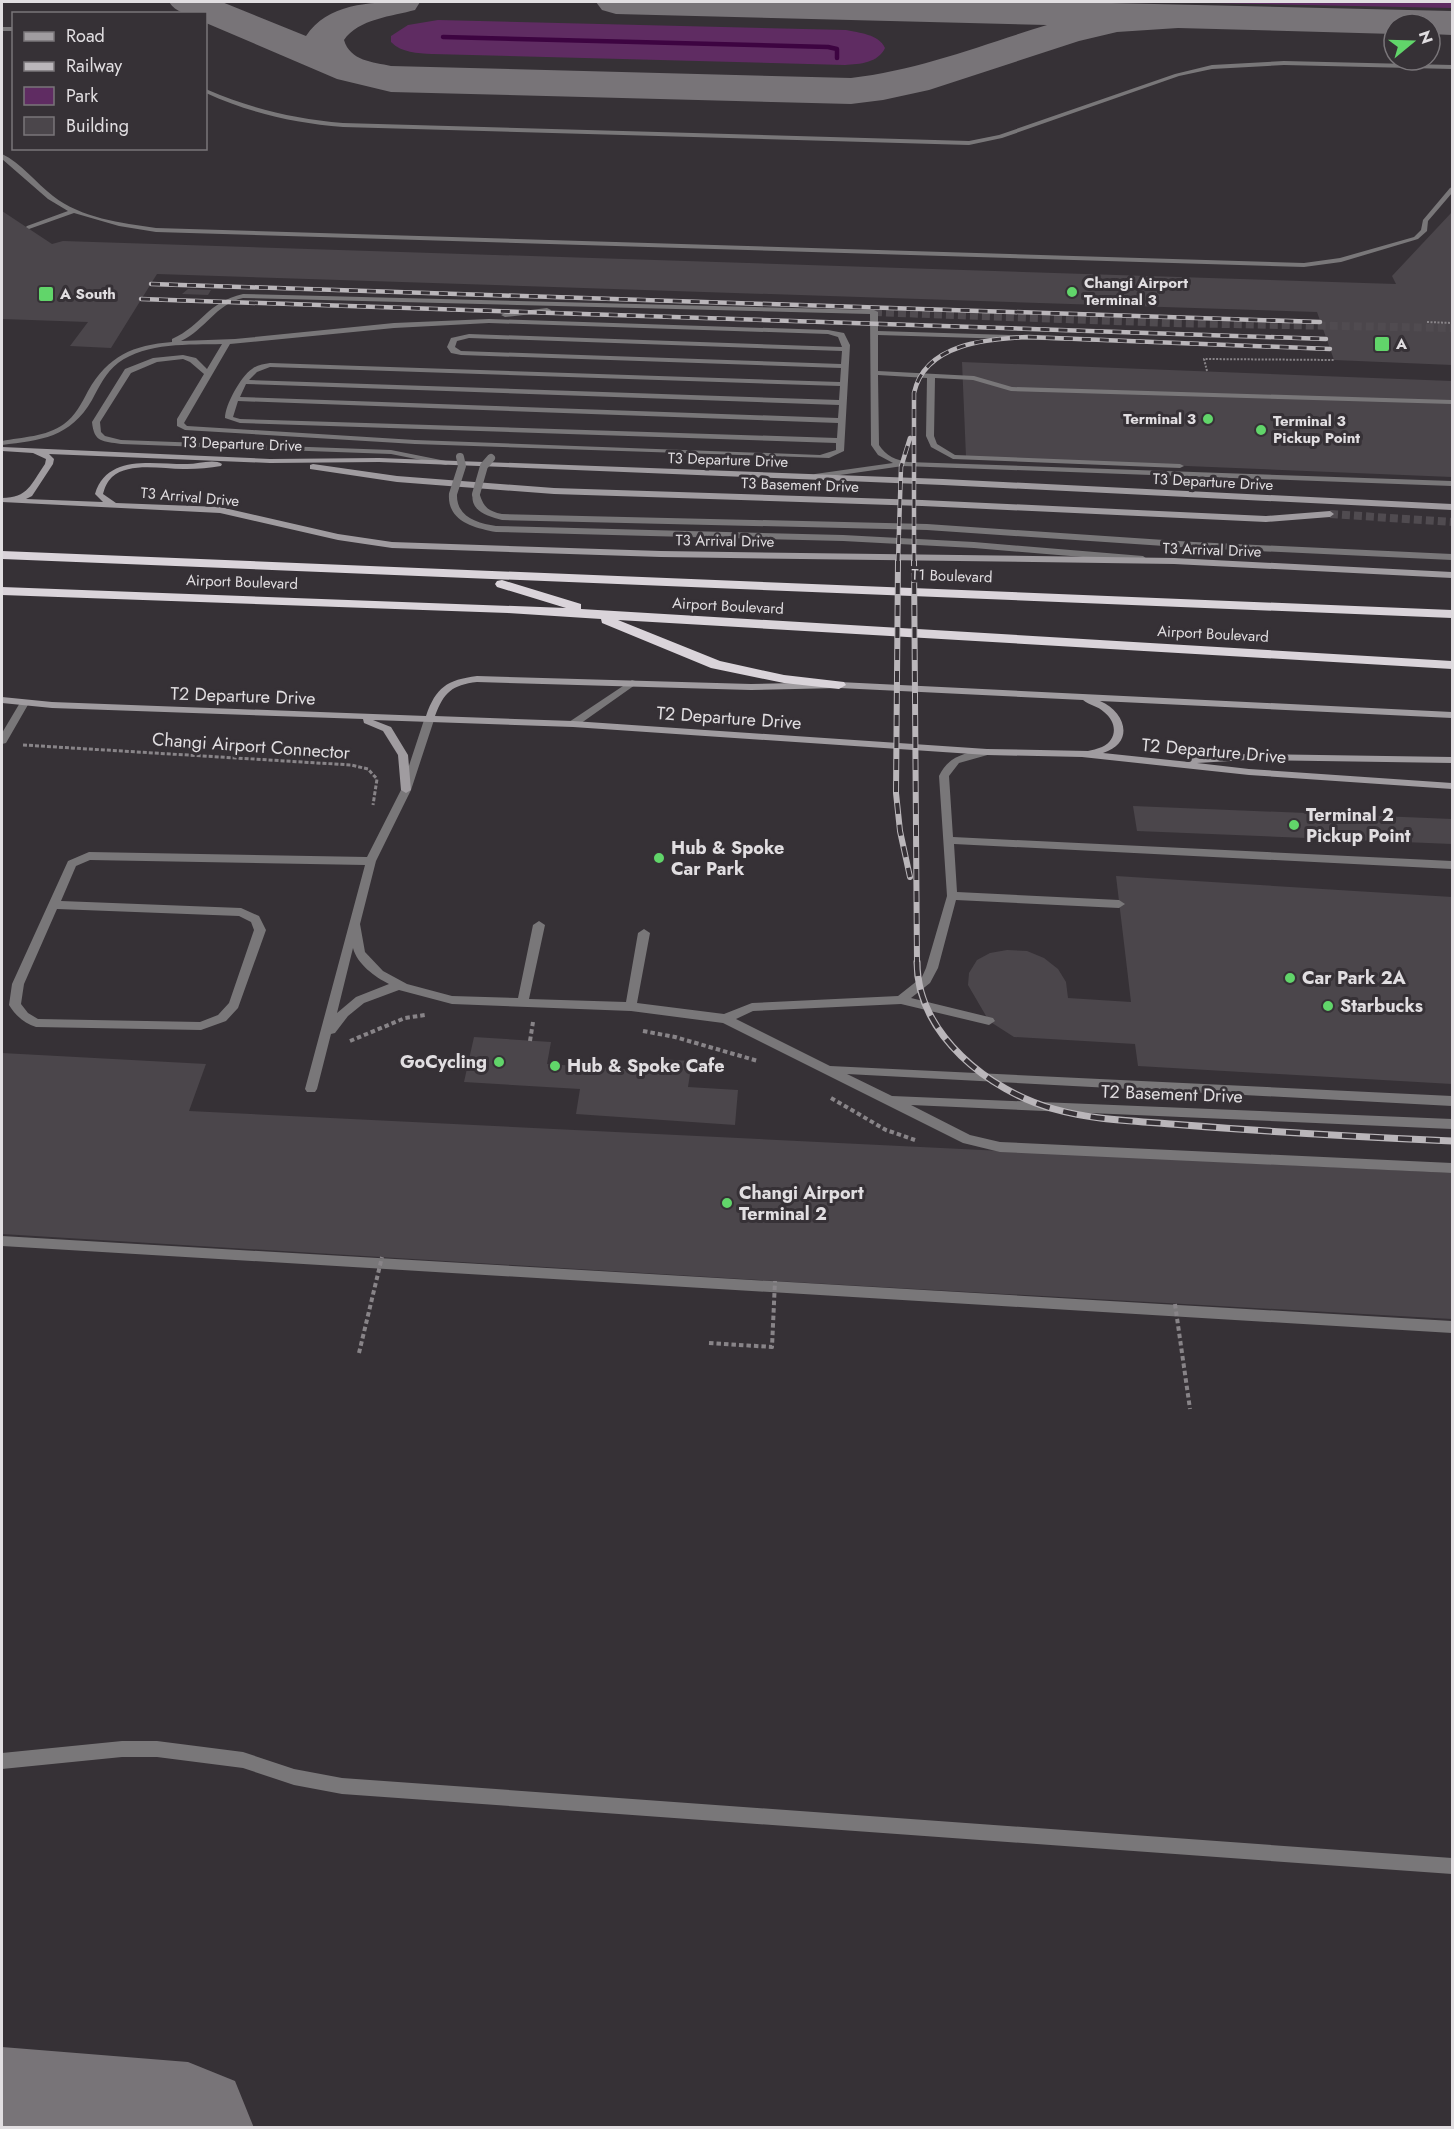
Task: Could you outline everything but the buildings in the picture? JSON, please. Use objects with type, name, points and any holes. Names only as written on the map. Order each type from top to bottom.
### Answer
[{"type":"highway","name":"Airport Boulevard","points":[[2,555],[450,574]]},
{"type":"highway","name":"T1 Boulevard","points":[[450,574],[1199,602],[1452,614]]},
{"type":"highway","points":[[450,574],[538,594],[716,664],[784,679],[839,685]]},
{"type":"highway","name":"Airport Boulevard","points":[[2,591],[508,609],[1452,665]]},
{"type":"main road","name":"T3 Departure Drive","points":[[2,449],[255,460],[379,460],[943,482],[1452,507]]},
{"type":"main road","points":[[15,500],[29,494],[49,465],[50,459],[35,450]]},
{"type":"main road","points":[[116,505],[103,499],[99,494],[99,488],[108,475],[127,467],[187,467],[255,460]]},
{"type":"main road","name":"T3 Basement Drive","points":[[270,460],[397,479],[555,491],[922,503],[1266,519],[1330,514]]},
{"type":"main road","name":"T3 Arrival Drive","points":[[2,500],[220,510],[338,537],[392,545],[661,554],[1174,561],[1452,575]]},
{"type":"main road","points":[[429,720],[440,693],[454,683],[465,680],[751,687],[839,685],[1452,715]]},
{"type":"main road","points":[[1072,696],[1092,701],[1106,708],[1114,715],[1121,728],[1119,738],[1111,746],[1082,754]]},
{"type":"main road","name":"T2 Departure Drive","points":[[2,700],[24,703],[357,718],[573,724],[987,752],[1082,754],[1249,772],[1452,786]]},
{"type":"main road","points":[[357,718],[387,729],[403,755],[406,790]]},
{"type":"main road","points":[[1157,762],[1247,757],[1452,760]]},
{"type":"lane","points":[[207,91],[240,107],[274,117],[343,125],[969,142],[1000,136],[1177,75],[1212,67],[1284,63],[1452,67]]},
{"type":"lane","points":[[2,156],[60,205],[132,227],[156,230],[1304,265],[1324,264],[1416,238],[1424,231],[1425,221],[1452,189]]},
{"type":"lane","points":[[29,227],[75,211]]},
{"type":"lane","points":[[1424,231],[1434,232]]},
{"type":"lane","points":[[2,443],[48,434],[68,425],[104,371],[120,358],[185,338],[196,330],[221,301],[243,296],[874,312],[875,445],[878,452],[885,458],[908,464]]},
{"type":"lane","points":[[168,344],[227,342],[596,305]]},
{"type":"lane","points":[[227,342],[181,419],[180,424],[185,428],[535,447],[830,456],[840,451],[846,349],[844,338],[841,335],[828,332],[489,321],[432,323]]},
{"type":"lane","points":[[874,333],[1107,340]]},
{"type":"lane","points":[[845,366],[461,353],[454,351],[451,347],[454,340],[469,336],[846,349]]},
{"type":"lane","points":[[208,374],[193,360],[183,357],[156,360],[128,371],[96,422],[97,433],[102,438],[120,442],[391,452],[446,463]]},
{"type":"lane","points":[[841,441],[240,421],[229,418],[229,412],[250,372],[258,366],[270,365],[844,384]]},
{"type":"lane","points":[[875,373],[974,378],[1011,389],[1452,402]]},
{"type":"lane","points":[[931,376],[930,436],[934,445],[953,457],[1452,476]]},
{"type":"lane","points":[[244,382],[843,403]]},
{"type":"lane","points":[[235,399],[842,421]]},
{"type":"lane","points":[[415,442],[445,447],[460,457],[462,466],[453,494],[453,506],[457,513],[473,524],[496,530],[867,540],[974,545],[1174,561]]},
{"type":"lane","points":[[535,447],[505,451],[491,458],[484,466],[476,494],[477,505],[482,510],[502,517],[927,527],[1172,544],[1452,556]]},
{"type":"lane","points":[[814,477],[908,464],[1452,484]]},
{"type":"lane","points":[[573,724],[632,683]]},
{"type":"lane","points":[[2,741],[24,703]]},
{"type":"lane","points":[[311,1089],[371,861],[406,790],[429,720]]},
{"type":"lane","points":[[901,1000],[926,980],[932,968],[952,896],[944,776],[948,765],[956,760],[987,752]]},
{"type":"lane","points":[[950,840],[1452,865]]},
{"type":"lane","points":[[54,905],[241,912],[255,919],[260,930],[234,1005],[222,1018],[201,1026],[36,1023],[24,1016],[15,1005],[18,984],[72,864],[89,856],[371,861]]},
{"type":"lane","points":[[952,896],[1119,904]]},
{"type":"lane","points":[[354,924],[360,953],[379,974],[400,985],[452,1000],[631,1007],[725,1018],[967,1138],[1000,1147],[1452,1168]]},
{"type":"lane","points":[[523,1002],[539,925]]},
{"type":"lane","points":[[631,1007],[644,933]]},
{"type":"lane","points":[[323,1044],[340,1014],[373,993],[400,985]]},
{"type":"lane","points":[[725,1018],[752,1007],[901,1000],[989,1021]]},
{"type":"lane","points":[[827,1069],[1452,1101]]},
{"type":"lane","name":"T2 Basement Drive","points":[[891,1100],[1452,1124]]},
{"type":"lane","points":[[2,1241],[1452,1327]]},
{"type":"lane","points":[[2,1761],[122,1749],[157,1749],[243,1760],[294,1777],[342,1786],[1452,1866]]},
{"type":"path","points":[[1427,322],[1452,323]]},
{"type":"path","points":[[1208,371],[1204,359],[1334,360]]},
{"type":"path","name":"Changi Airport Connector","points":[[25,745],[351,765],[368,769],[377,779],[376,797],[372,807]]},
{"type":"path","points":[[530,1041],[534,1015]]},
{"type":"path","points":[[359,1353],[382,1257]]},
{"type":"path","points":[[709,1343],[772,1347],[775,1281]]},
{"type":"path","points":[[1176,1304],[1190,1409]]},
{"type":"green space","points":[[1168,2],[1452,2],[1452,8]]},
{"type":"green space","points":[[438,20],[846,30],[873,37],[885,48],[873,60],[845,65],[432,54],[415,53],[395,46],[391,42],[391,36],[408,25]]},
{"type":"waterway","points":[[443,37],[828,47],[837,49],[837,58]]},
{"type":"taxiway","points":[[189,2],[352,70],[391,79],[851,91],[913,81],[1095,24],[1149,17],[1178,16]]},
{"type":"taxiway","points":[[340,64],[327,51],[324,40],[329,30],[356,14],[401,2]]},
{"type":"taxiway","points":[[616,2],[1178,16]]},
{"type":"taxiway","points":[[1178,16],[1452,23]]},
{"type":"taxiway","points":[[2,2113],[188,2128]]},
{"type":"tunnel","points":[[874,312],[1171,323],[1452,328]]},
{"type":"tunnel","points":[[1330,514],[1452,522]]},
{"type":"railway","points":[[151,284],[1320,322]]},
{"type":"railway","points":[[141,299],[1326,339]]},
{"type":"railway","points":[[914,561],[914,393],[920,376],[931,363],[944,354],[977,342],[1028,337],[1330,349]]},
{"type":"railway","points":[[898,562],[901,467],[910,438]]},
{"type":"railway","points":[[898,561],[896,793],[900,831],[910,877]]},
{"type":"railway","points":[[914,561],[917,964]]},
{"type":"railway","points":[[917,962],[920,988],[929,1013],[943,1035],[961,1056],[982,1074],[1005,1089],[1054,1109],[1086,1116],[1135,1121],[1452,1141]]},
{"type":"place","name":"Changi Airport Terminal 3","points":[[1072,292]]},
{"type":"place","name":"A South","points":[[46,294]]},
{"type":"place","name":"A","points":[[1382,344]]},
{"type":"place","name":"Terminal 3","points":[[1208,419]]},
{"type":"place","name":"Terminal 3 Pickup Point","points":[[1261,430]]},
{"type":"place","name":"Terminal 2 Pickup Point","points":[[1294,825]]},
{"type":"place","name":"Hub & Spoke Car Park","points":[[659,858]]},
{"type":"place","name":"Car Park 2A","points":[[1290,978]]},
{"type":"place","name":"Starbucks","points":[[1328,1006]]},
{"type":"place","name":"GoCycling","points":[[499,1062]]},
{"type":"place","name":"Hub & Spoke Cafe","points":[[555,1066]]},
{"type":"place","name":"Changi Airport Terminal 2","points":[[727,1203]]}]
